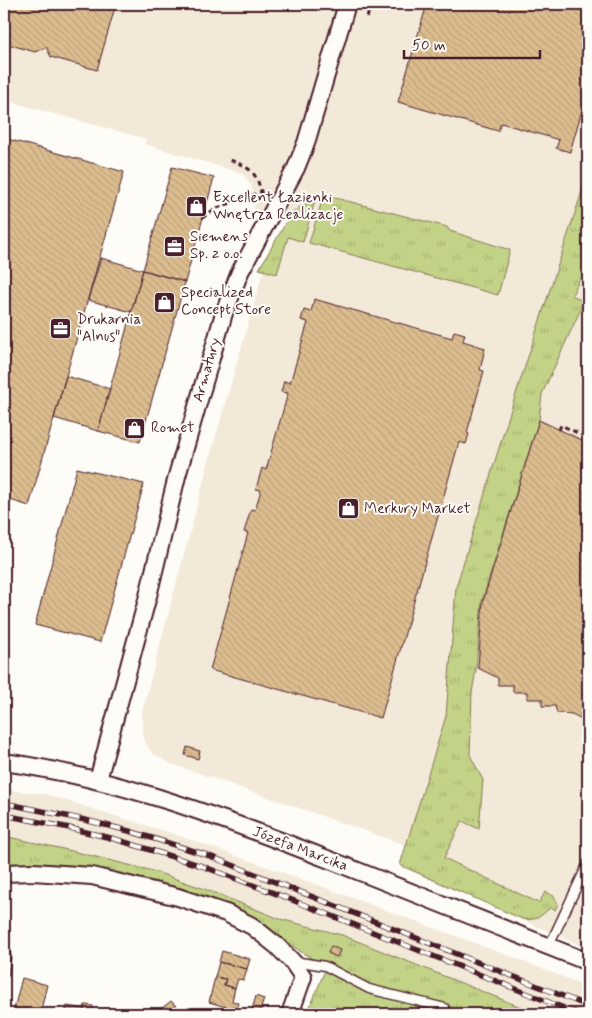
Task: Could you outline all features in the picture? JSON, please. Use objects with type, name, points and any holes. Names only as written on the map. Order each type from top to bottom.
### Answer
[{"type":"street","name":"Armatury","points":[[98,780],[148,596],[177,476],[224,313],[240,272],[292,176],[306,143],[347,4]]},
{"type":"street","name":"Józefa Marcika","points":[[4,762],[46,768],[98,780],[170,802],[269,836],[588,962]]},
{"type":"street","points":[[4,873],[33,872],[92,876],[178,897],[226,913],[252,926],[292,961],[303,977],[290,1014]]},
{"type":"lane","points":[[549,946],[588,863]]},
{"type":"lane","points":[[4,947],[6,956],[4,974]]},
{"type":"lane","points":[[292,961],[325,966],[369,988],[445,1008]]},
{"type":"path","points":[[367,18],[371,4]]},
{"type":"path","points":[[202,218],[217,208],[262,194],[259,182],[248,167],[230,160]]},
{"type":"path","points":[[559,430],[561,425],[588,438]]},
{"type":"shaded area","points":[[4,4],[588,4],[588,949],[399,866],[406,845],[169,763],[152,753],[143,739],[142,712],[213,446],[264,269],[292,219],[254,209],[252,187],[242,173],[144,144],[146,139],[4,100]]},
{"type":"shaded area","points":[[4,790],[44,794],[174,834],[520,960],[588,987],[588,1014],[538,1014],[342,935],[280,919],[153,871],[4,836]]},
{"type":"green space","points":[[588,173],[588,262],[572,295],[584,302],[542,394],[539,420],[482,601],[472,693],[470,755],[483,780],[479,829],[462,821],[444,858],[539,903],[545,892],[554,896],[558,904],[555,910],[550,908],[538,918],[522,919],[400,865],[446,716],[456,587],[512,406]]},
{"type":"green space","points":[[328,196],[447,227],[450,231],[510,250],[498,295],[309,243],[322,201],[326,201]]},
{"type":"green space","points":[[315,201],[303,242],[288,237],[277,274],[259,269],[291,214],[305,203]]},
{"type":"green space","points":[[4,836],[153,871],[280,919],[342,935],[538,1014],[307,1014],[326,968],[266,929],[229,909],[4,866]]},
{"type":"building","points":[[4,4],[116,4],[97,70],[51,57],[46,47],[35,52],[4,43]]},
{"type":"building","points":[[427,4],[588,4],[588,89],[570,152],[556,148],[559,140],[501,123],[498,131],[398,102]]},
{"type":"building","points":[[4,138],[124,172],[29,506],[4,498]]},
{"type":"building","points":[[172,167],[214,178],[185,282],[143,270]]},
{"type":"building","points":[[101,258],[143,270],[131,312],[88,300]]},
{"type":"building","points":[[143,270],[185,282],[140,442],[98,431]]},
{"type":"building","name":"Merkury Market","points":[[314,299],[452,338],[454,331],[465,334],[463,341],[485,348],[480,370],[484,371],[467,433],[469,434],[466,444],[459,442],[381,718],[210,670],[248,533],[244,532],[251,509],[255,510],[261,490],[256,489],[262,468],[266,470],[288,393],[281,392],[284,381],[290,383],[308,322],[301,320],[304,310],[311,312]]},
{"type":"building","points":[[66,376],[110,389],[98,431],[54,418]]},
{"type":"building","points":[[539,420],[588,443],[585,449],[588,450],[588,722],[572,714],[557,713],[555,706],[542,706],[542,699],[527,699],[527,692],[513,692],[513,685],[498,685],[498,678],[478,668],[483,601]]},
{"type":"building","points":[[77,468],[144,484],[100,642],[35,625]]},
{"type":"building","points":[[187,747],[200,751],[198,759],[185,755]]},
{"type":"building","points":[[331,946],[340,950],[337,957],[328,953]]},
{"type":"building","points":[[222,951],[250,959],[247,969],[219,962]]},
{"type":"building","points":[[219,962],[247,969],[244,980],[238,979],[235,988],[224,985],[226,979],[215,977]]},
{"type":"building","points":[[215,977],[226,979],[224,985],[235,988],[232,1001],[238,1003],[236,1010],[209,1002]]},
{"type":"building","points":[[22,978],[47,985],[40,1014],[13,1013]]},
{"type":"building","points":[[256,996],[264,999],[259,1014],[251,1013]]},
{"type":"building","points":[[171,1001],[184,1014],[156,1013]]},
{"type":"building","points":[[85,1005],[93,1006],[92,1014],[83,1014]]},
{"type":"building","points":[[67,1006],[84,1009],[83,1014],[65,1014]]},
{"type":"railway","points":[[4,803],[129,831],[207,855],[588,1006]]},
{"type":"railway","points":[[4,815],[115,839],[202,866],[579,1014]]},
{"type":"place","name":"Excellent Łazienki Wnętrza Realizacje","points":[[197,207]]},
{"type":"place","name":"Siemens Sp. z o.o.","points":[[174,246]]},
{"type":"place","name":"Specialized Concept Store","points":[[165,302]]},
{"type":"place","name":"Drukarnia \"Alnus\"","points":[[61,329]]},
{"type":"place","name":"Romet","points":[[135,428]]},
{"type":"place","name":"Merkury Market","points":[[348,509]]}]
